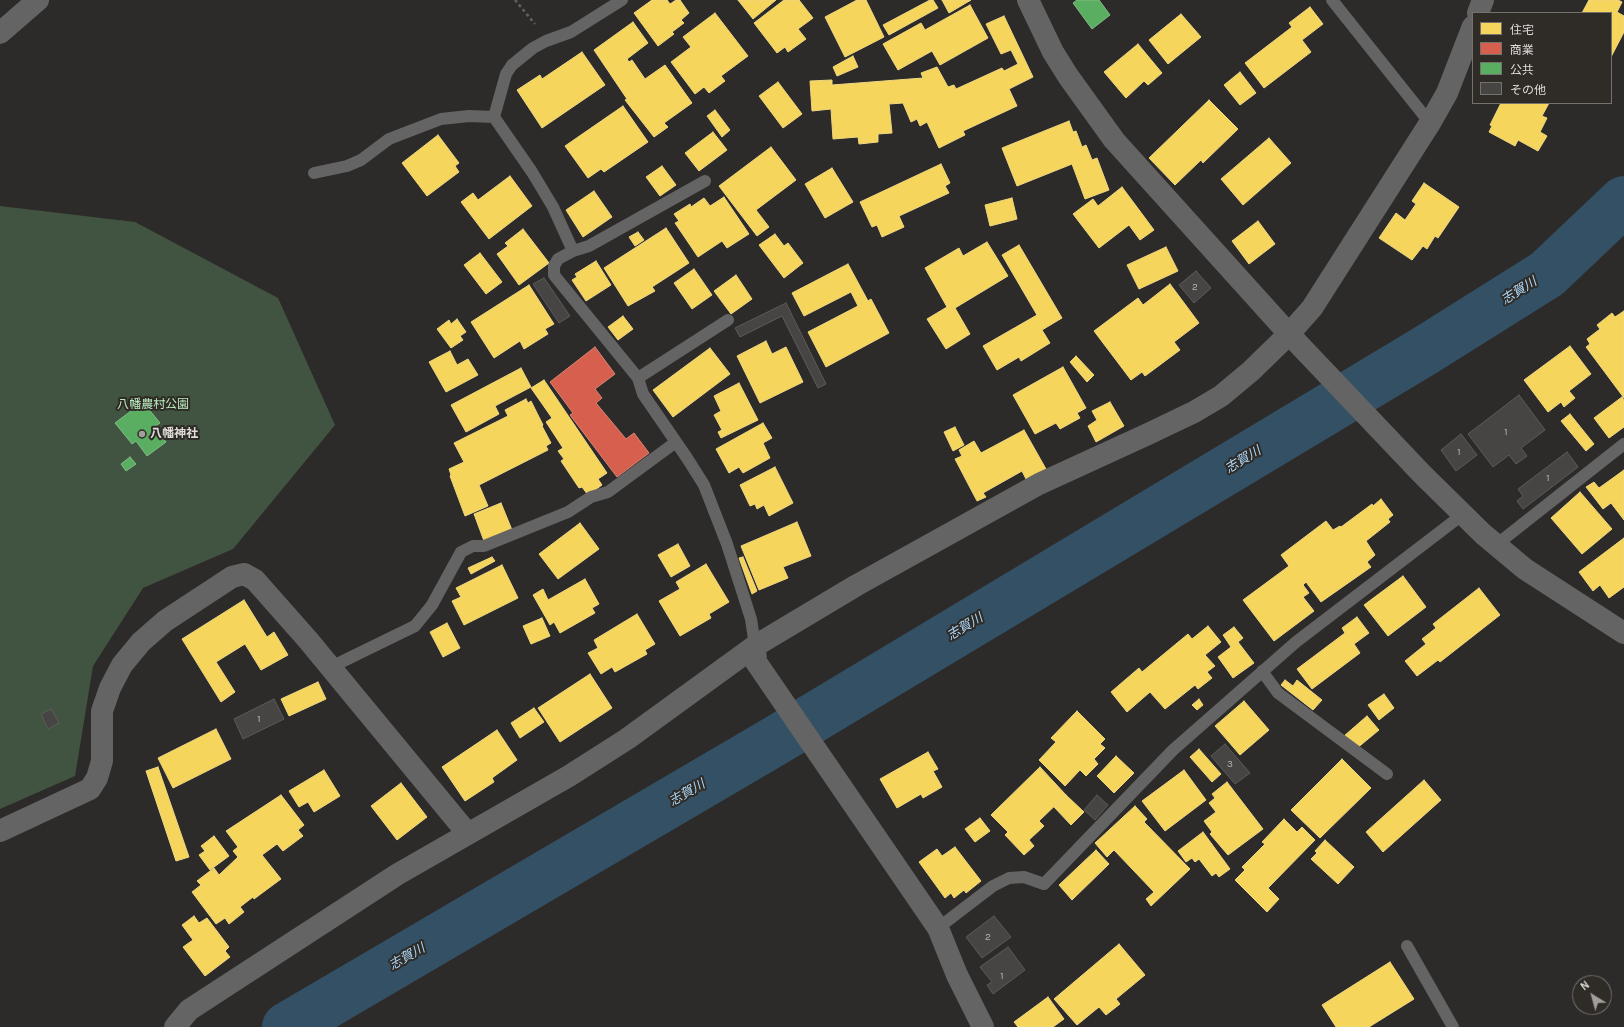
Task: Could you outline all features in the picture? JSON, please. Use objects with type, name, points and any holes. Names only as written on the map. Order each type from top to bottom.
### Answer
[{"type":"street","points":[[0,33],[38,0]]},
{"type":"street","points":[[1028,0],[1053,52],[1068,76],[1114,140],[1289,334],[1462,515],[1531,573],[1624,633]]},
{"type":"street","points":[[1478,12],[1483,0]]},
{"type":"street","points":[[175,1027],[189,1010],[398,874],[569,776],[627,740],[904,557],[1039,484],[1096,460],[1194,412],[1220,396],[1252,371],[1289,334],[1312,308],[1430,123],[1447,93],[1472,29]]},
{"type":"street","points":[[0,831],[90,789],[97,778],[102,760],[102,711],[110,688],[122,665],[141,642],[165,621],[232,577],[244,574],[255,580],[331,667],[468,834]]},
{"type":"street","points":[[756,654],[938,928],[957,975],[983,1027]]},
{"type":"lane","points":[[494,118],[506,74],[512,65],[546,41],[571,32],[622,0]]},
{"type":"lane","points":[[1332,0],[1430,123]]},
{"type":"lane","points":[[314,173],[347,166],[361,160],[389,139],[441,119],[469,116],[494,118]]},
{"type":"lane","points":[[494,118],[532,172],[553,208],[573,251]]},
{"type":"lane","points":[[705,181],[589,246],[573,251],[558,259],[554,266],[554,275],[638,378],[643,394],[704,485],[714,509],[751,619],[756,654]]},
{"type":"lane","points":[[638,378],[728,320]]},
{"type":"lane","points":[[331,667],[415,626],[432,605],[461,552],[473,546],[484,546],[568,512],[591,497],[608,492],[676,442]]},
{"type":"lane","points":[[1496,545],[1624,444]]},
{"type":"lane","points":[[938,928],[993,886],[1010,878],[1024,877],[1044,884],[1173,750],[1262,671],[1296,642],[1462,515]]},
{"type":"lane","points":[[1262,671],[1278,693],[1387,774]]},
{"type":"lane","points":[[1407,946],[1453,1027]]},
{"type":"path","points":[[515,0],[546,41]]},
{"type":"green space","name":"八幡農村公園","points":[[0,206],[135,222],[278,298],[335,425],[233,549],[143,588],[93,666],[75,776],[0,809]]},
{"type":"building: 住宅","points":[[652,0],[667,0],[670,4],[676,0],[680,0],[689,13],[681,20],[684,23],[672,32],[674,34],[658,46],[634,13]]},
{"type":"building: 住宅","points":[[738,0],[776,0],[753,19]]},
{"type":"building: 住宅","points":[[784,0],[799,0],[813,18],[798,29],[806,39],[788,52],[785,47],[777,53],[754,23]]},
{"type":"building: 住宅","points":[[857,0],[866,0],[884,37],[845,57],[825,17]]},
{"type":"building: 住宅","points":[[930,0],[933,0],[938,8],[889,35],[883,25]]},
{"type":"building: 住宅","points":[[942,0],[971,0],[949,13]]},
{"type":"building: 住宅","points":[[1589,0],[1618,0],[1622,2],[1617,12],[1624,16],[1624,32],[1612,55],[1612,12],[1583,12]]},
{"type":"building: 住宅","points":[[970,5],[988,38],[940,65],[932,51],[898,70],[883,44],[921,23],[925,30]]},
{"type":"building: 住宅","points":[[1310,7],[1323,24],[1302,40],[1311,52],[1264,88],[1245,63],[1292,27],[1289,23]]},
{"type":"building: 住宅","points":[[715,13],[748,56],[721,76],[725,81],[709,93],[704,87],[695,94],[671,62],[691,47],[683,37]]},
{"type":"building: 住宅","points":[[1181,14],[1201,37],[1168,64],[1149,40]]},
{"type":"building: 住宅","points":[[1004,16],[1033,77],[1009,89],[1017,106],[963,131],[965,135],[939,148],[927,122],[920,126],[917,119],[911,122],[903,103],[889,104],[892,133],[878,134],[878,142],[859,144],[858,137],[833,139],[831,109],[812,111],[810,81],[832,80],[832,85],[923,78],[921,73],[937,67],[948,87],[954,85],[956,89],[1002,68],[1004,71],[1018,64],[1011,50],[1001,54],[986,24]]},
{"type":"building: 住宅","points":[[633,22],[648,43],[627,59],[629,62],[632,60],[645,79],[665,65],[692,103],[664,123],[668,127],[654,137],[625,100],[627,99],[594,50]]},
{"type":"building: 住宅","points":[[1138,44],[1162,73],[1148,85],[1144,81],[1126,98],[1104,72]]},
{"type":"building: 住宅","points":[[582,52],[605,85],[542,128],[517,90],[540,75],[542,79]]},
{"type":"building: 住宅","points":[[853,56],[858,67],[837,76],[833,67]]},
{"type":"building: 住宅","points":[[1240,72],[1256,93],[1240,105],[1224,85]]},
{"type":"building: 住宅","points":[[778,82],[802,114],[783,128],[759,96]]},
{"type":"building: 住宅","points":[[1209,100],[1238,129],[1203,163],[1201,160],[1175,185],[1149,158]]},
{"type":"building: 住宅","points":[[1500,104],[1548,104],[1542,116],[1547,118],[1540,132],[1547,136],[1538,151],[1518,140],[1515,146],[1489,132],[1492,126],[1490,125]]},
{"type":"building: 住宅","points":[[623,106],[648,142],[604,172],[601,169],[588,178],[565,146]]},
{"type":"building: 住宅","points":[[715,110],[730,130],[722,137],[707,116]]},
{"type":"building: 住宅","points":[[1069,121],[1073,132],[1076,131],[1082,147],[1086,145],[1092,160],[1097,158],[1109,190],[1085,199],[1072,164],[1017,186],[1002,148]]},
{"type":"building: 住宅","points":[[713,132],[727,150],[699,171],[685,153]]},
{"type":"building: 住宅","points":[[438,135],[459,163],[455,166],[459,172],[427,196],[402,163]]},
{"type":"building: 住宅","points":[[1269,138],[1291,163],[1243,205],[1221,179]]},
{"type":"building: 住宅","points":[[771,147],[796,180],[756,210],[769,227],[757,236],[719,186]]},
{"type":"building: 住宅","points":[[941,164],[950,183],[945,186],[949,193],[899,216],[904,227],[882,237],[877,225],[872,227],[860,202]]},
{"type":"building: 住宅","points":[[662,166],[676,185],[660,196],[646,177]]},
{"type":"building: 住宅","points":[[832,168],[853,202],[825,218],[805,184]]},
{"type":"building: 住宅","points":[[510,176],[532,206],[489,239],[461,202],[473,193],[478,200]]},
{"type":"building: 住宅","points":[[1424,183],[1459,207],[1438,238],[1435,236],[1427,249],[1423,246],[1412,260],[1379,238],[1396,213],[1405,220],[1416,204],[1412,201]]},
{"type":"building: 住宅","points":[[1122,187],[1154,230],[1140,240],[1129,225],[1099,248],[1073,214],[1093,199],[1098,206]]},
{"type":"building: 住宅","points":[[594,191],[612,217],[583,237],[566,210]]},
{"type":"building: 住宅","points":[[724,197],[749,234],[727,248],[722,241],[698,257],[675,223],[679,221],[674,214],[690,204],[691,207],[704,198],[710,206]]},
{"type":"building: 住宅","points":[[1012,198],[1017,219],[990,226],[985,205]]},
{"type":"building: 住宅","points":[[1258,221],[1275,244],[1249,264],[1232,241]]},
{"type":"building: 住宅","points":[[666,228],[689,263],[652,287],[655,291],[628,306],[604,268]]},
{"type":"building: 住宅","points":[[523,229],[549,263],[519,285],[497,254],[508,246],[505,243]]},
{"type":"building: 住宅","points":[[638,232],[644,240],[635,246],[629,237]]},
{"type":"building: 住宅","points":[[775,234],[784,246],[788,243],[803,263],[784,278],[759,245]]},
{"type":"building: 住宅","points":[[987,242],[1008,276],[955,308],[970,334],[946,349],[927,319],[947,307],[925,268],[959,248],[963,256]]},
{"type":"building: 住宅","points":[[1019,245],[1062,318],[1042,330],[1050,343],[1021,361],[1019,357],[997,370],[983,346],[1037,315],[1002,255]]},
{"type":"building: 住宅","points":[[1166,247],[1178,271],[1139,289],[1127,265]]},
{"type":"building: 住宅","points":[[480,253],[502,282],[486,294],[464,265]]},
{"type":"building: 住宅","points":[[596,261],[611,285],[586,301],[572,280],[577,277],[575,274]]},
{"type":"building: 住宅","points":[[848,264],[868,301],[871,299],[889,333],[826,367],[808,332],[858,306],[851,292],[804,316],[792,293]]},
{"type":"building: 住宅","points":[[694,269],[712,295],[692,309],[674,283]]},
{"type":"building: 住宅","points":[[736,275],[752,299],[731,314],[714,291]]},
{"type":"building: 住宅","points":[[1170,284],[1199,323],[1174,342],[1180,350],[1145,376],[1142,372],[1131,380],[1094,331],[1138,298],[1143,305]]},
{"type":"building: 住宅","points":[[529,285],[554,324],[545,329],[548,334],[524,349],[520,341],[494,358],[471,322]]},
{"type":"building: 住宅","points":[[1624,311],[1624,398],[1586,347],[1590,344],[1587,339],[1600,329],[1597,325],[1612,313],[1615,317]]},
{"type":"building: 住宅","points":[[623,316],[633,329],[618,340],[608,327]]},
{"type":"building: 住宅","points":[[457,319],[466,332],[460,336],[463,340],[451,348],[437,329],[449,320],[451,324]]},
{"type":"building: 住宅","points":[[766,341],[772,354],[786,347],[803,382],[760,403],[737,356]]},
{"type":"building: 住宅","points":[[1570,346],[1591,374],[1569,391],[1575,398],[1564,407],[1561,402],[1548,412],[1524,380]]},
{"type":"building: 住宅","points":[[710,348],[730,374],[673,417],[653,390]]},
{"type":"building: 住宅","points":[[450,351],[457,365],[468,359],[478,375],[446,392],[429,362]]},
{"type":"building: 住宅","points":[[1076,356],[1094,375],[1087,382],[1070,362]]},
{"type":"building: 住宅","points":[[1063,367],[1086,408],[1077,413],[1080,418],[1060,429],[1056,423],[1035,434],[1013,395]]},
{"type":"building: 住宅","points":[[521,368],[531,387],[495,406],[499,414],[466,432],[451,405]]},
{"type":"building: 住宅","points":[[544,380],[607,473],[598,479],[602,485],[588,495],[582,487],[579,488],[561,461],[564,459],[558,451],[563,448],[546,422],[552,418],[531,388]]},
{"type":"building: 住宅","points":[[739,383],[758,420],[721,438],[718,432],[722,430],[714,415],[721,411],[714,396]]},
{"type":"building: 住宅","points":[[1622,397],[1624,400],[1624,427],[1609,438],[1594,418]]},
{"type":"building: 住宅","points":[[526,399],[528,403],[531,401],[551,443],[546,446],[548,450],[479,485],[488,506],[465,516],[450,476],[449,469],[464,462],[454,443],[508,416],[505,410]]},
{"type":"building: 住宅","points":[[1110,402],[1124,426],[1096,442],[1088,426],[1097,420],[1092,411]]},
{"type":"building: 住宅","points":[[1570,414],[1594,444],[1586,451],[1561,421]]},
{"type":"building: 住宅","points":[[763,423],[772,438],[763,443],[770,458],[743,473],[739,467],[729,473],[716,449]]},
{"type":"building: 住宅","points":[[955,427],[964,445],[953,451],[944,432]]},
{"type":"building: 住宅","points":[[1024,430],[1046,469],[1026,479],[1022,471],[983,493],[986,497],[977,501],[955,459],[962,456],[959,450],[974,441],[981,453]]},
{"type":"building: 住宅","points":[[775,467],[793,503],[769,516],[764,505],[757,509],[755,504],[750,506],[740,485]]},
{"type":"building: 住宅","points":[[1624,470],[1624,520],[1611,503],[1603,509],[1586,487],[1594,482],[1599,488]]},
{"type":"building: 住宅","points":[[1580,492],[1612,529],[1582,554],[1551,518]]},
{"type":"building: 住宅","points":[[1381,499],[1393,515],[1388,519],[1390,522],[1366,541],[1375,555],[1367,562],[1371,567],[1321,602],[1306,582],[1303,585],[1309,593],[1303,597],[1314,611],[1274,641],[1243,600],[1289,566],[1281,555],[1326,521],[1333,530],[1340,526],[1341,527]]},
{"type":"building: 住宅","points":[[501,503],[512,530],[484,541],[474,514]]},
{"type":"building: 住宅","points":[[797,522],[811,556],[783,567],[788,578],[759,590],[741,546]]},
{"type":"building: 住宅","points":[[580,523],[599,549],[558,579],[539,554]]},
{"type":"building: 住宅","points":[[1624,538],[1624,587],[1609,598],[1600,585],[1593,591],[1579,572]]},
{"type":"building: 住宅","points":[[678,544],[690,566],[671,577],[658,555]]},
{"type":"building: 住宅","points":[[492,557],[495,561],[471,574],[468,568]]},
{"type":"building: 住宅","points":[[743,557],[757,591],[752,594],[739,558]]},
{"type":"building: 住宅","points":[[706,564],[729,602],[709,614],[711,618],[680,636],[659,601],[680,589],[676,582]]},
{"type":"building: 住宅","points":[[502,565],[518,598],[464,625],[452,601],[461,597],[456,588]]},
{"type":"building: 住宅","points":[[1403,576],[1426,607],[1388,636],[1364,605]]},
{"type":"building: 住宅","points":[[585,579],[599,604],[592,608],[595,613],[560,633],[554,622],[550,625],[533,595],[543,589],[548,600]]},
{"type":"building: 住宅","points":[[1479,588],[1500,615],[1440,662],[1438,660],[1417,676],[1405,661],[1426,644],[1422,639],[1436,628],[1433,624]]},
{"type":"building: 住宅","points":[[244,600],[267,637],[274,632],[288,655],[261,670],[245,644],[216,662],[235,692],[221,702],[182,639]]},
{"type":"building: 住宅","points":[[637,614],[655,644],[645,650],[647,654],[615,672],[612,667],[601,674],[588,653],[598,648],[594,640]]},
{"type":"building: 住宅","points":[[1357,617],[1369,633],[1354,644],[1360,653],[1312,689],[1297,669],[1345,633],[1342,628]]},
{"type":"building: 住宅","points":[[542,618],[550,636],[531,644],[523,626]]},
{"type":"building: 住宅","points":[[447,623],[460,648],[443,657],[430,632]]},
{"type":"building: 住宅","points":[[1208,626],[1221,642],[1205,655],[1215,666],[1207,672],[1212,678],[1198,689],[1195,685],[1165,709],[1150,692],[1127,712],[1111,692],[1139,668],[1142,672],[1188,634],[1192,639]]},
{"type":"building: 住宅","points":[[1234,627],[1243,638],[1238,642],[1254,663],[1233,678],[1218,657],[1231,647],[1223,635]]},
{"type":"building: 住宅","points":[[590,674],[612,708],[560,742],[538,708]]},
{"type":"building: 住宅","points":[[1285,680],[1293,686],[1297,680],[1322,700],[1313,710],[1281,685]]},
{"type":"building: 住宅","points":[[318,682],[326,699],[289,716],[281,699]]},
{"type":"building: 住宅","points":[[1384,694],[1394,708],[1379,720],[1368,705]]},
{"type":"building: 住宅","points":[[1199,699],[1203,705],[1197,710],[1192,705]]},
{"type":"building: 住宅","points":[[1244,701],[1269,730],[1240,755],[1215,726]]},
{"type":"building: 住宅","points":[[534,708],[544,722],[520,738],[511,723]]},
{"type":"building: 住宅","points":[[1077,711],[1105,739],[1100,744],[1105,748],[1094,759],[1098,764],[1086,776],[1080,770],[1065,786],[1039,760],[1056,742],[1051,738]]},
{"type":"building: 住宅","points":[[1367,716],[1379,730],[1356,749],[1344,736]]},
{"type":"building: 住宅","points":[[216,729],[231,759],[173,788],[158,758]]},
{"type":"building: 住宅","points":[[497,730],[517,760],[492,778],[494,782],[465,801],[442,767]]},
{"type":"building: 住宅","points":[[1199,749],[1221,774],[1212,782],[1190,757]]},
{"type":"building: 住宅","points":[[928,752],[938,769],[933,771],[942,787],[923,798],[921,794],[897,808],[880,779]]},
{"type":"building: 住宅","points":[[1116,756],[1134,773],[1114,793],[1097,776]]},
{"type":"building: 住宅","points":[[1342,759],[1371,788],[1320,838],[1291,810]]},
{"type":"building: 住宅","points":[[158,767],[189,857],[176,861],[146,771]]},
{"type":"building: 住宅","points":[[1040,767],[1066,795],[1039,821],[1044,826],[1029,840],[1034,846],[1024,855],[1005,835],[1008,832],[991,815]]},
{"type":"building: 住宅","points":[[324,770],[340,796],[314,812],[308,802],[299,807],[289,791]]},
{"type":"building: 住宅","points":[[1184,770],[1206,800],[1165,831],[1142,801]]},
{"type":"building: 住宅","points":[[1424,780],[1441,800],[1383,852],[1366,832]]},
{"type":"building: 住宅","points":[[1227,782],[1263,829],[1228,855],[1210,834],[1212,832],[1204,821],[1216,812],[1209,803],[1215,798],[1212,794]]},
{"type":"building: 住宅","points":[[401,783],[427,817],[397,840],[371,806]]},
{"type":"building: 住宅","points":[[281,795],[304,825],[298,830],[303,836],[283,851],[277,844],[262,855],[281,879],[254,899],[253,897],[240,907],[244,912],[229,924],[225,918],[216,924],[192,892],[201,885],[197,881],[214,868],[219,875],[238,857],[233,851],[238,847],[226,831]]},
{"type":"building: 住宅","points":[[1066,795],[1084,812],[1071,825],[1054,807]]},
{"type":"building: 住宅","points":[[1135,806],[1147,819],[1144,822],[1190,869],[1151,906],[1146,899],[1154,892],[1114,850],[1107,857],[1095,843]]},
{"type":"building: 住宅","points":[[980,818],[990,831],[975,842],[965,829]]},
{"type":"building: 住宅","points":[[1284,819],[1297,832],[1302,827],[1315,840],[1268,888],[1279,899],[1267,912],[1235,880],[1245,870],[1242,867],[1265,844],[1262,842]]},
{"type":"building: 住宅","points":[[1203,832],[1230,869],[1219,877],[1216,873],[1212,876],[1199,859],[1195,862],[1192,858],[1186,862],[1178,851]]},
{"type":"building: 住宅","points":[[214,836],[229,856],[210,870],[199,855],[205,851],[201,846]]},
{"type":"building: 住宅","points":[[1325,840],[1354,867],[1338,884],[1311,859],[1317,853],[1315,851]]},
{"type":"building: 住宅","points":[[955,847],[981,881],[966,893],[964,890],[954,898],[951,893],[945,898],[919,862],[937,849],[942,856]]},
{"type":"building: 住宅","points":[[1096,850],[1109,864],[1072,900],[1059,885]]},
{"type":"building: 住宅","points":[[194,916],[199,923],[207,918],[229,947],[225,951],[230,957],[205,976],[183,947],[193,940],[182,925]]},
{"type":"building: 住宅","points":[[1119,944],[1145,975],[1116,999],[1120,1004],[1106,1015],[1099,1007],[1077,1025],[1054,999]]},
{"type":"building: 住宅","points":[[1390,962],[1414,999],[1369,1027],[1336,1027],[1322,1005]]},
{"type":"building: 住宅","points":[[1048,997],[1064,1019],[1053,1027],[1018,1027],[1014,1022]]},
{"type":"building: 商業","points":[[595,347],[615,374],[595,389],[602,398],[596,403],[626,439],[634,433],[649,453],[617,477],[570,415],[573,413],[550,382]]},
{"type":"building: 公共","points":[[1077,0],[1099,0],[1110,15],[1092,29],[1073,3]]},
{"type":"building: 公共","name":"八幡神社","points":[[143,402],[160,423],[154,427],[166,442],[147,456],[136,441],[132,444],[115,423]]},
{"type":"building: 公共","points":[[130,457],[136,464],[126,471],[121,464]]},
{"type":"building: その他","points":[[1196,271],[1211,288],[1194,303],[1179,285]]},
{"type":"building: その他","points":[[544,278],[570,316],[559,323],[533,284]]},
{"type":"building: その他","points":[[786,303],[826,384],[818,388],[782,316],[740,337],[735,328]]},
{"type":"building: その他","points":[[1519,395],[1545,430],[1521,448],[1527,456],[1516,464],[1509,455],[1493,467],[1468,434]]},
{"type":"building: その他","points":[[1461,434],[1477,455],[1456,471],[1441,450]]},
{"type":"building: その他","points":[[1567,452],[1578,467],[1523,509],[1517,501],[1523,496],[1518,489]]},
{"type":"building: その他","points":[[274,699],[284,719],[243,739],[234,719]]},
{"type":"building: その他","points":[[51,709],[59,723],[48,729],[41,714]]},
{"type":"building: その他","points":[[1225,744],[1250,773],[1235,784],[1211,756]]},
{"type":"building: その他","points":[[1097,795],[1108,805],[1095,820],[1084,810]]},
{"type":"building: その他","points":[[994,916],[1011,937],[982,958],[966,937]]},
{"type":"building: その他","points":[[1008,947],[1025,970],[993,994],[987,985],[992,982],[980,967]]},
{"type":"waterway","name":"志賀川","points":[[287,1027],[775,741],[1426,350],[1547,274],[1624,201]]},
{"type":"place","name":"八幡神社","points":[[142,434]]}]
